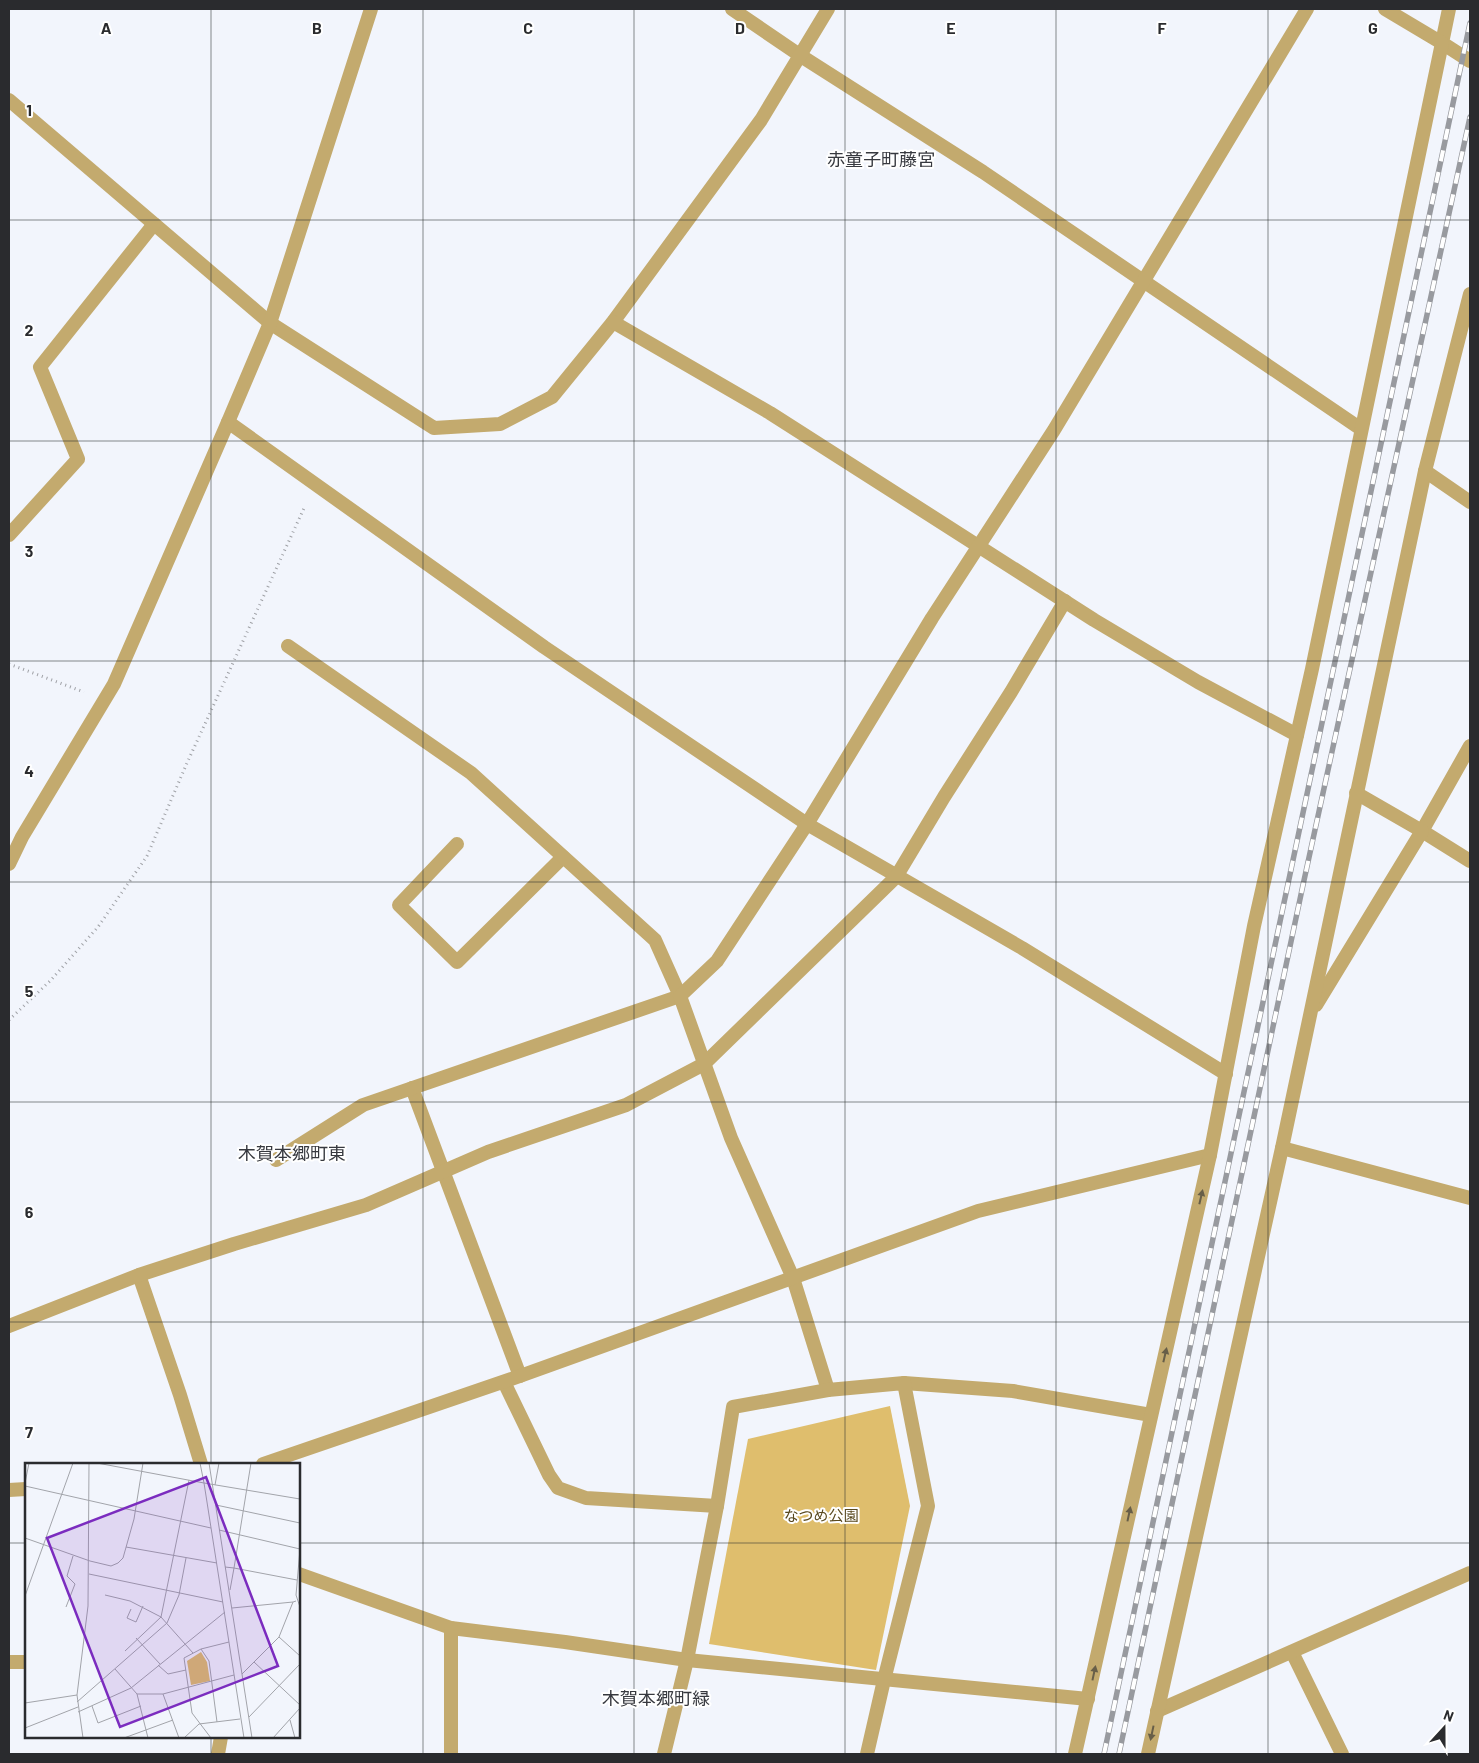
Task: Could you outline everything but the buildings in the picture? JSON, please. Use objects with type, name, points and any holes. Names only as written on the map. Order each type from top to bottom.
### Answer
[{"type":"street","points":[[9,864],[22,837],[114,684],[270,323],[371,9]]},
{"type":"street","points":[[732,9],[801,56],[983,172],[1361,429]]},
{"type":"street","points":[[9,100],[270,323],[434,428],[500,424],[552,398],[613,322],[761,120],[828,9]]},
{"type":"street","points":[[276,1160],[363,1105],[680,996],[717,961],[807,824],[932,618],[1054,430],[1306,9]]},
{"type":"street","points":[[1385,9],[1470,61]]},
{"type":"street","points":[[1076,1754],[1210,1155],[1254,926],[1298,735],[1449,9]]},
{"type":"street","points":[[9,536],[78,459],[40,367],[154,224]]},
{"type":"street","points":[[1148,1754],[1282,1148],[1425,471],[1470,294]]},
{"type":"street","points":[[613,322],[770,412],[1065,601],[1198,682],[1298,735]]},
{"type":"street","points":[[228,422],[544,647],[807,824],[1022,948],[1226,1074]]},
{"type":"street","points":[[1425,471],[1470,502]]},
{"type":"street","points":[[9,1326],[139,1275],[234,1244],[366,1205],[488,1152],[626,1105],[704,1064],[896,877],[1065,601]]},
{"type":"street","points":[[288,646],[471,773],[656,940],[680,996],[732,1138],[794,1278],[828,1390]]},
{"type":"street","points":[[1310,1014],[1422,831],[1470,746]]},
{"type":"street","points":[[1356,793],[1470,860]]},
{"type":"street","points":[[457,844],[399,905],[457,962],[563,857]]},
{"type":"street","points":[[412,1088],[520,1376]]},
{"type":"street","points":[[1282,1148],[1470,1198]]},
{"type":"street","points":[[266,1463],[504,1382],[978,1211],[1210,1155]]},
{"type":"street","points":[[139,1275],[180,1395],[201,1463]]},
{"type":"street","points":[[504,1382],[549,1475],[558,1488],[586,1498],[717,1506]]},
{"type":"street","points":[[664,1754],[688,1660],[717,1506],[733,1407],[828,1390],[904,1383],[1012,1391],[1151,1415]]},
{"type":"street","points":[[867,1754],[928,1506],[904,1383]]},
{"type":"street","points":[[9,1490],[25,1489]]},
{"type":"street","points":[[1157,1711],[1470,1573]]},
{"type":"street","points":[[300,1574],[451,1628],[688,1660],[1088,1699]]},
{"type":"street","points":[[451,1628],[451,1754]]},
{"type":"street","points":[[1292,1652],[1342,1754]]},
{"type":"street","points":[[9,1662],[25,1662]]},
{"type":"street","points":[[218,1754],[221,1738]]},
{"type":"path","points":[[9,1020],[52,980],[98,927],[147,856],[187,763],[315,485]]},
{"type":"path","points":[[9,664],[105,701]]},
{"type":"green space","name":"なつめ公園","points":[[890,1406],[910,1506],[876,1670],[709,1644],[748,1439]]},
{"type":"railway","points":[[1104,1754],[1470,23]]},
{"type":"railway","points":[[1119,1754],[1303,885],[1470,117]]},
{"type":"district","name":"赤童子町藤宮","points":[[881,160]]},
{"type":"district","name":"木賀本郷町東","points":[[292,1154]]},
{"type":"district","name":"木賀本郷町緑","points":[[656,1699]]}]
